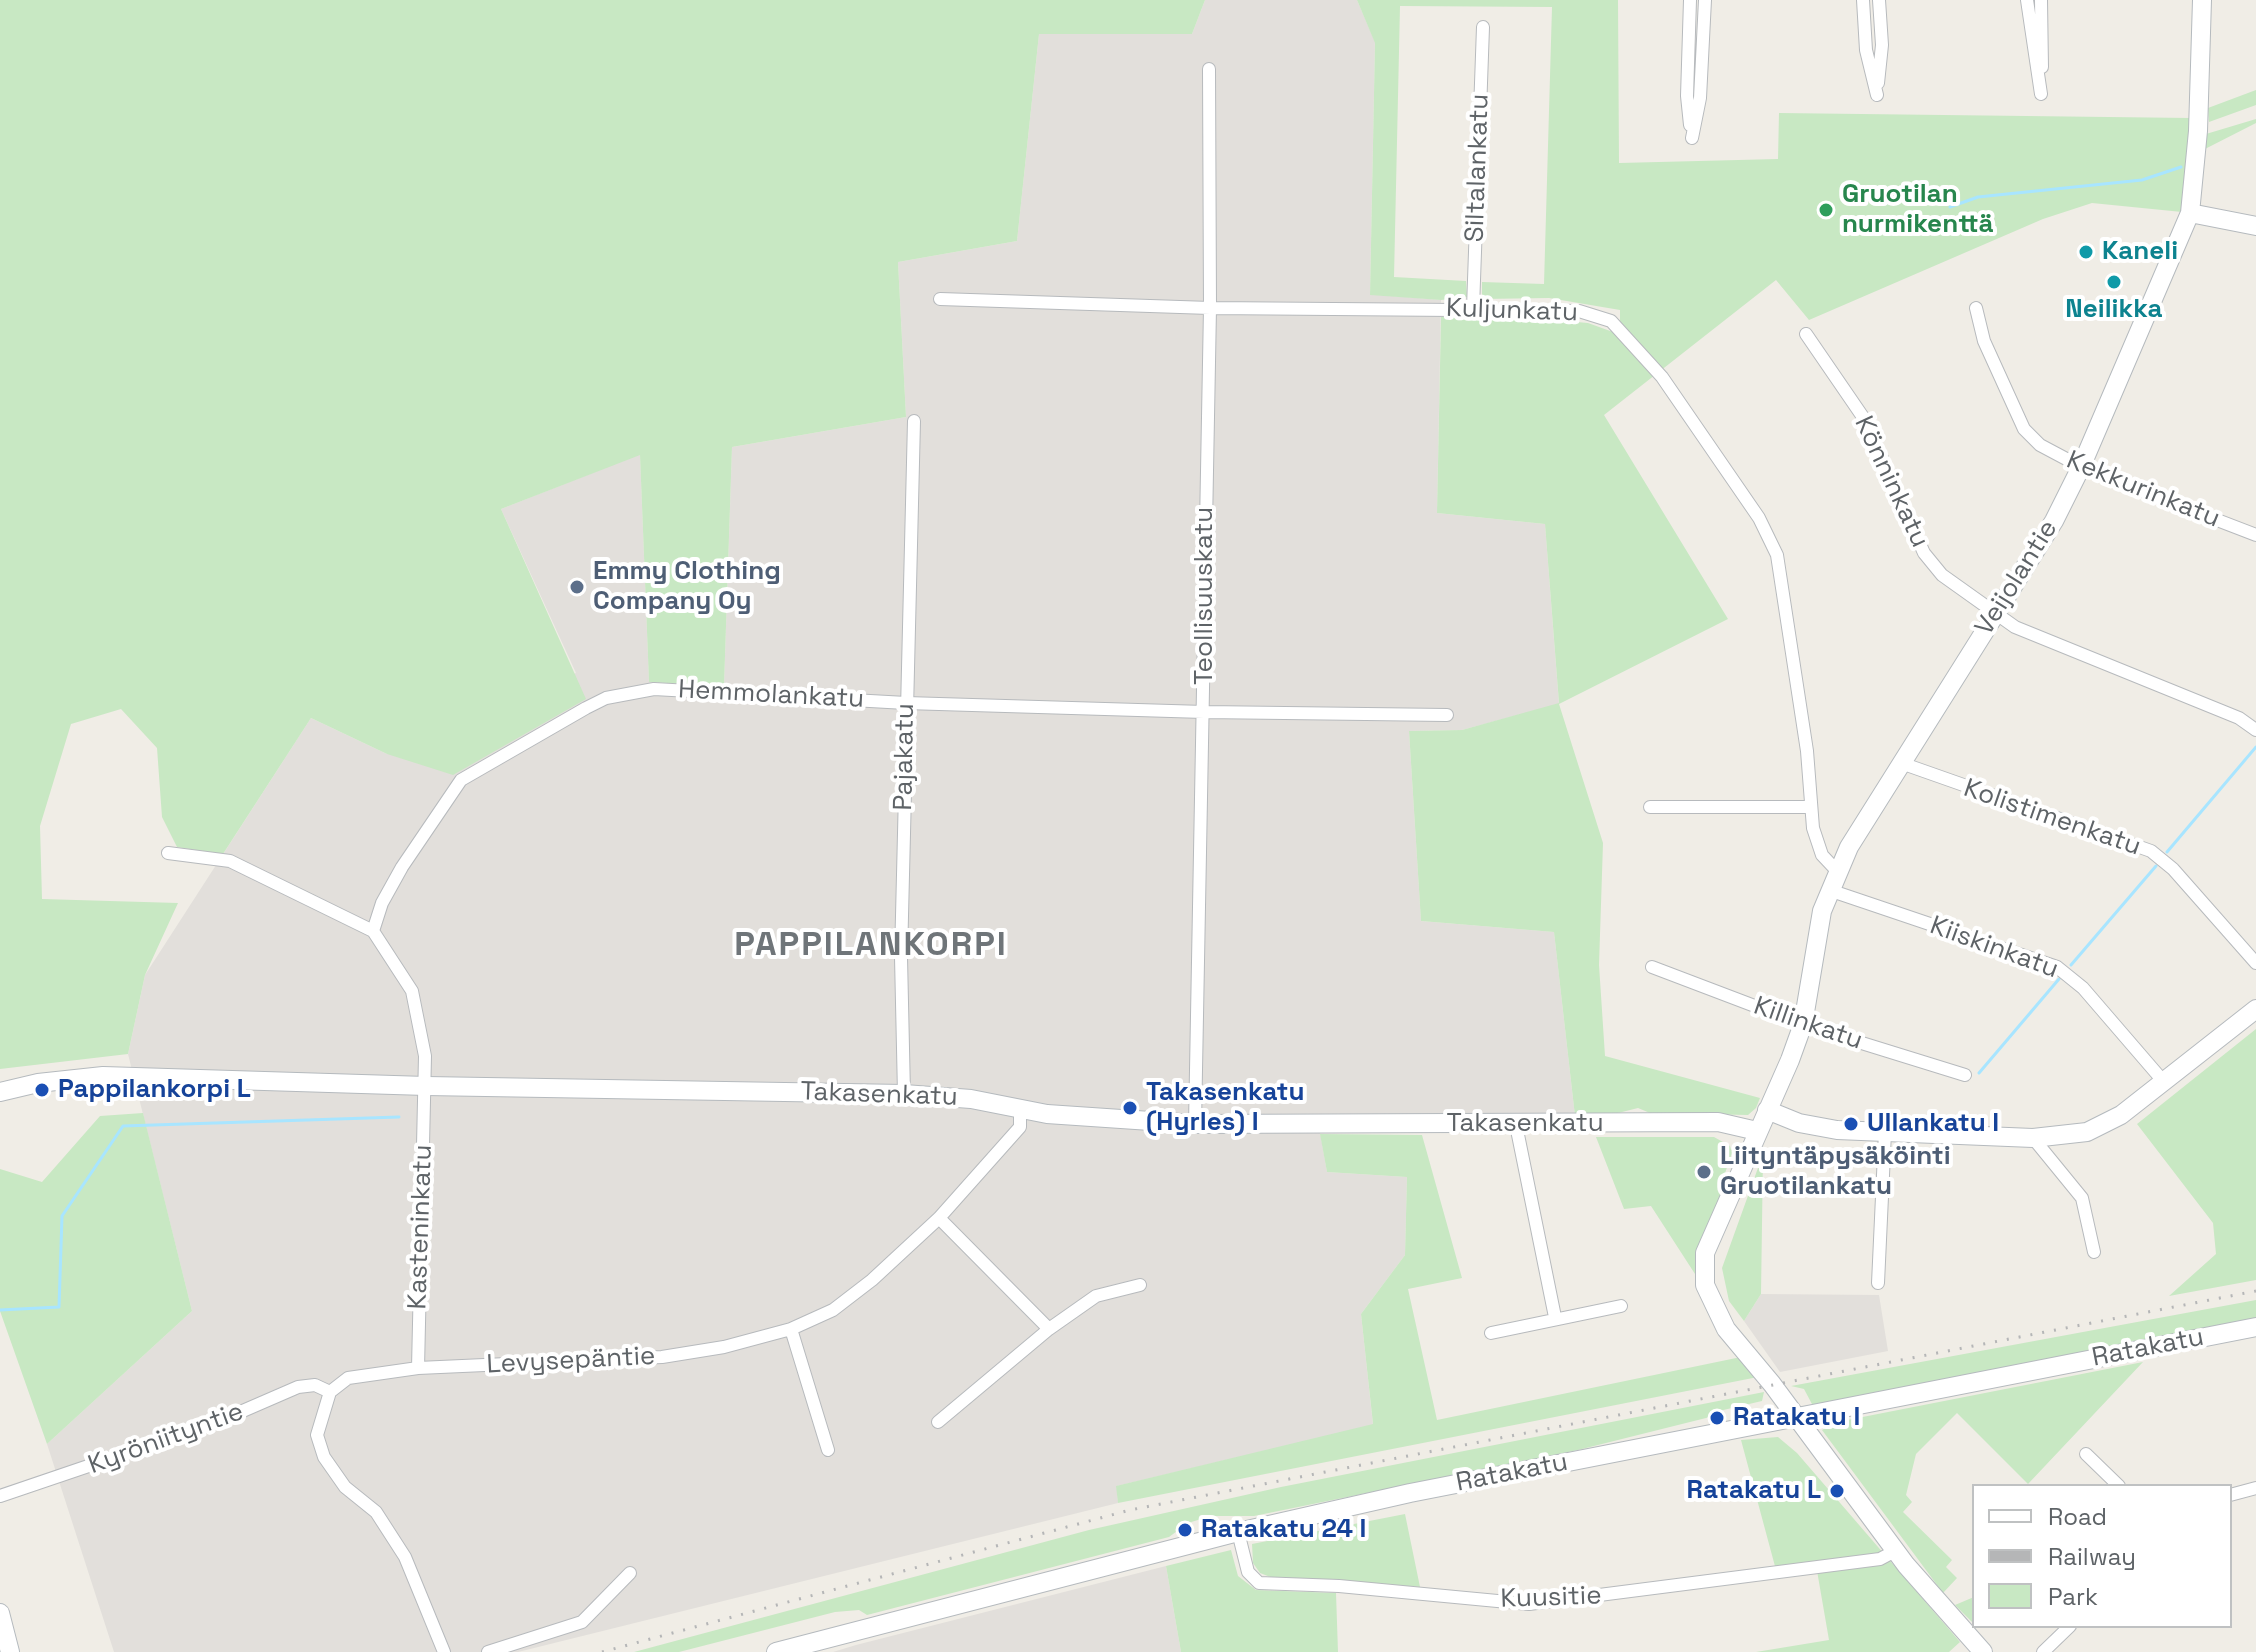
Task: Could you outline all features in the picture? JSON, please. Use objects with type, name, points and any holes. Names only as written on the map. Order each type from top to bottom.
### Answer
[{"type":"street","points":[[1690,0],[1687,96],[1692,138],[1700,98],[1705,0]]},
{"type":"street","points":[[1863,0],[1866,50],[1877,95],[1882,45],[1879,0]]},
{"type":"street","points":[[2027,0],[2041,94],[2041,0]]},
{"type":"street","name":"Veijolantie","points":[[1983,1652],[1895,1551],[1726,1329],[1705,1285],[1705,1253],[1803,1024],[1822,911],[1837,871],[1901,763],[2029,563],[2081,467],[2190,213],[2198,131],[2202,0]]},
{"type":"street","name":"Siltalankatu","points":[[1473,308],[1483,27]]},
{"type":"street","name":"Teollisuuskatu","points":[[1195,1124],[1210,308],[1209,69]]},
{"type":"street","points":[[2190,213],[2256,226]]},
{"type":"street","name":"Kuljunkatu","points":[[940,299],[1210,308],[1579,311],[1611,321],[1662,377],[1759,518],[1777,555],[1807,751],[1816,844],[1837,871]]},
{"type":"street","name":"Kekkurinkatu","points":[[1976,308],[1984,341],[2024,429],[2040,445],[2081,467],[2256,535]]},
{"type":"street","name":"Könninkatu","points":[[1806,334],[1865,420],[1931,564],[2015,627],[2239,718],[2256,730]]},
{"type":"street","name":"Pajakatu","points":[[904,1094],[901,957],[914,421]]},
{"type":"street","name":"Hemmolankatu","points":[[373,931],[382,903],[402,867],[461,780],[549,726],[606,698],[654,689],[906,703],[1447,715]]},
{"type":"street","name":"Kolistimenkatu","points":[[1901,763],[2151,851],[2173,869],[2256,963]]},
{"type":"street","points":[[1650,807],[1811,807]]},
{"type":"street","points":[[168,853],[230,861],[373,931],[412,991],[422,1029],[426,1086]]},
{"type":"street","name":"Kiiskinkatu","points":[[1829,890],[2057,967],[2083,988],[2164,1082]]},
{"type":"street","name":"Killinkatu","points":[[1652,967],[1803,1024],[1965,1075]]},
{"type":"street","points":[[1767,1110],[1799,1123],[1885,1132],[2033,1138],[2087,1132],[2121,1115],[2256,1009]]},
{"type":"street","name":"Takasenkatu","points":[[0,1092],[38,1083],[103,1076],[426,1086],[904,1094],[971,1099],[1020,1111],[1195,1124],[1718,1122],[1757,1131]]},
{"type":"street","name":"Kasteninkatu","points":[[418,1368],[419,1229],[426,1086]]},
{"type":"street","name":"Levysepäntie","points":[[330,1392],[348,1378],[418,1368],[662,1357],[724,1347],[791,1329],[833,1310],[872,1280],[939,1218],[1020,1127],[1020,1111]]},
{"type":"street","points":[[1516,1125],[1555,1317]]},
{"type":"street","points":[[1878,1283],[1885,1132]]},
{"type":"street","points":[[2033,1138],[2082,1198],[2094,1252]]},
{"type":"street","points":[[939,1218],[1049,1329]]},
{"type":"street","points":[[938,1422],[1049,1329],[1096,1296],[1140,1285]]},
{"type":"street","points":[[1491,1333],[1555,1317],[1621,1306]]},
{"type":"street","name":"Ratakatu","points":[[776,1652],[1238,1532],[1418,1492],[2256,1327]]},
{"type":"street","points":[[791,1329],[828,1450]]},
{"type":"street","name":"Kyröniityntie","points":[[0,1496],[215,1423],[298,1387],[315,1385],[330,1392]]},
{"type":"street","points":[[330,1392],[317,1435],[324,1457],[345,1487],[376,1512],[405,1557],[444,1652]]},
{"type":"street","points":[[2086,1454],[2117,1484]]},
{"type":"street","points":[[2232,1494],[2256,1488]]},
{"type":"street","name":"Kuusitie","points":[[1238,1532],[1248,1572],[1259,1583],[1339,1586],[1529,1604],[1880,1559],[1895,1551]]},
{"type":"street","points":[[488,1652],[582,1622],[630,1573]]},
{"type":"street","points":[[0,1613],[10,1652]]},
{"type":"street","points":[[2043,1652],[2068,1628]]},
{"type":"shaded area","points":[[1205,0],[1357,0],[1375,42],[1370,294],[1441,300],[1437,513],[1545,524],[1559,704],[1462,730],[1409,731],[1421,921],[1554,932],[1575,1116],[1317,1114],[1327,1172],[1407,1177],[1405,1255],[1361,1314],[1373,1425],[1117,1486],[1118,1503],[518,1652],[114,1652],[47,1444],[192,1311],[128,1054],[145,975],[311,718],[387,754],[576,673],[501,509],[640,454],[649,682],[724,686],[732,447],[906,417],[898,262],[1017,241],[1039,34],[1192,34]]},
{"type":"shaded area","points":[[1761,1294],[1879,1295],[1888,1351],[1780,1372],[1744,1321]]},
{"type":"shaded area","points":[[1166,1566],[1181,1652],[833,1652],[856,1645]]},
{"type":"green space","points":[[0,0],[1205,0],[1192,34],[1039,34],[1017,241],[898,262],[906,417],[732,447],[724,686],[649,682],[640,455],[501,509],[586,699],[453,775],[387,754],[311,718],[223,854],[177,847],[162,817],[157,748],[121,709],[71,724],[40,826],[42,899],[178,903],[145,975],[128,1054],[0,1069]]},
{"type":"green space","points":[[1357,0],[1618,0],[1619,163],[1778,159],[1779,113],[2191,118],[2182,212],[2092,203],[2043,219],[1809,320],[1776,280],[1604,415],[1728,619],[1559,704],[1603,843],[1599,965],[1605,1056],[1760,1098],[1756,1108],[1748,1115],[1650,1113],[1638,1108],[1610,1115],[1575,1116],[1554,932],[1421,921],[1409,731],[1462,730],[1559,703],[1545,524],[1437,513],[1441,317],[1507,316],[1588,323],[1613,332],[1620,331],[1620,310],[1549,298],[1482,299],[1482,282],[1544,284],[1552,7],[1400,6],[1394,277],[1466,281],[1467,297],[1441,300],[1370,295],[1375,43]]},
{"type":"green space","points":[[2256,90],[2256,105],[2209,122],[2208,108]]},
{"type":"green space","points":[[2256,119],[2256,123],[2205,149],[2206,134]]},
{"type":"green space","points":[[2256,1029],[2256,1280],[2169,1296],[2216,1254],[2213,1223],[2137,1124]]},
{"type":"green space","points":[[143,1113],[192,1311],[47,1444],[0,1311],[0,1169],[42,1182],[100,1116]]},
{"type":"green space","points":[[1320,1134],[1422,1135],[1462,1278],[1408,1289],[1437,1420],[1741,1357],[1758,1377],[1118,1503],[1116,1486],[1373,1424],[1361,1314],[1405,1255],[1407,1177],[1327,1172]]},
{"type":"green space","points":[[1596,1137],[1714,1137],[1730,1146],[1732,1153],[1723,1179],[1724,1190],[1697,1248],[1695,1274],[1651,1206],[1624,1209]]},
{"type":"green space","points":[[1763,1154],[1761,1294],[1744,1321],[1729,1301],[1722,1268]]},
{"type":"green space","points":[[2256,1300],[2256,1319],[1813,1406],[1804,1389],[1791,1386]]},
{"type":"green space","points":[[2143,1362],[2028,1484],[1957,1413],[1916,1454],[1906,1495],[1912,1502],[1903,1512],[1952,1560],[1946,1567],[1957,1578],[1943,1593],[1822,1430],[1837,1422]]},
{"type":"green space","points":[[1764,1392],[1762,1401],[1578,1450],[1254,1516],[1211,1516],[1188,1523],[1169,1537],[867,1615],[859,1610],[835,1612],[679,1652],[634,1652],[1089,1530],[1281,1487]]},
{"type":"green space","points":[[1778,1437],[1797,1453],[1960,1642],[1949,1652],[1756,1652],[1829,1640],[1816,1565],[1776,1570],[1741,1440]]},
{"type":"green space","points":[[1405,1514],[1420,1587],[1273,1578],[1260,1573],[1253,1563],[1252,1544]]},
{"type":"green space","points":[[1231,1550],[1238,1576],[1256,1590],[1336,1593],[1338,1652],[1181,1652],[1166,1566]]},
{"type":"green space","points":[[1972,1598],[1972,1622],[1955,1605]]},
{"type":"waterway","points":[[1950,207],[1978,197],[2142,180],[2181,167]]},
{"type":"waterway","points":[[2167,852],[2256,747]]},
{"type":"waterway","points":[[2071,965],[2156,866]]},
{"type":"waterway","points":[[1979,1073],[2059,979]]},
{"type":"waterway","points":[[0,1310],[59,1307],[62,1216],[123,1126],[399,1117]]},
{"type":"railway","points":[[602,1652],[1130,1510],[2256,1291]]},
{"type":"place","name":"Gruotilan nurmikenttä","points":[[1826,210]]},
{"type":"place","name":"Kaneli","points":[[2086,252]]},
{"type":"place","name":"Neilikka","points":[[2114,282]]},
{"type":"place","name":"Emmy Clothing Company Oy","points":[[577,587]]},
{"type":"place","name":"Pappilankorpi L","points":[[42,1090]]},
{"type":"place","name":"Takasenkatu (Hyrles) I","points":[[1130,1108]]},
{"type":"place","name":"Ullankatu I","points":[[1851,1124]]},
{"type":"place","name":"Liityntäpysäköinti Gruotilankatu","points":[[1704,1172]]},
{"type":"place","name":"Ratakatu I","points":[[1717,1418]]},
{"type":"place","name":"Ratakatu L","points":[[1837,1491]]},
{"type":"place","name":"Ratakatu 24 I","points":[[1185,1530]]},
{"type":"district","name":"PAPPILANKORPI","points":[[871,946]]}]
